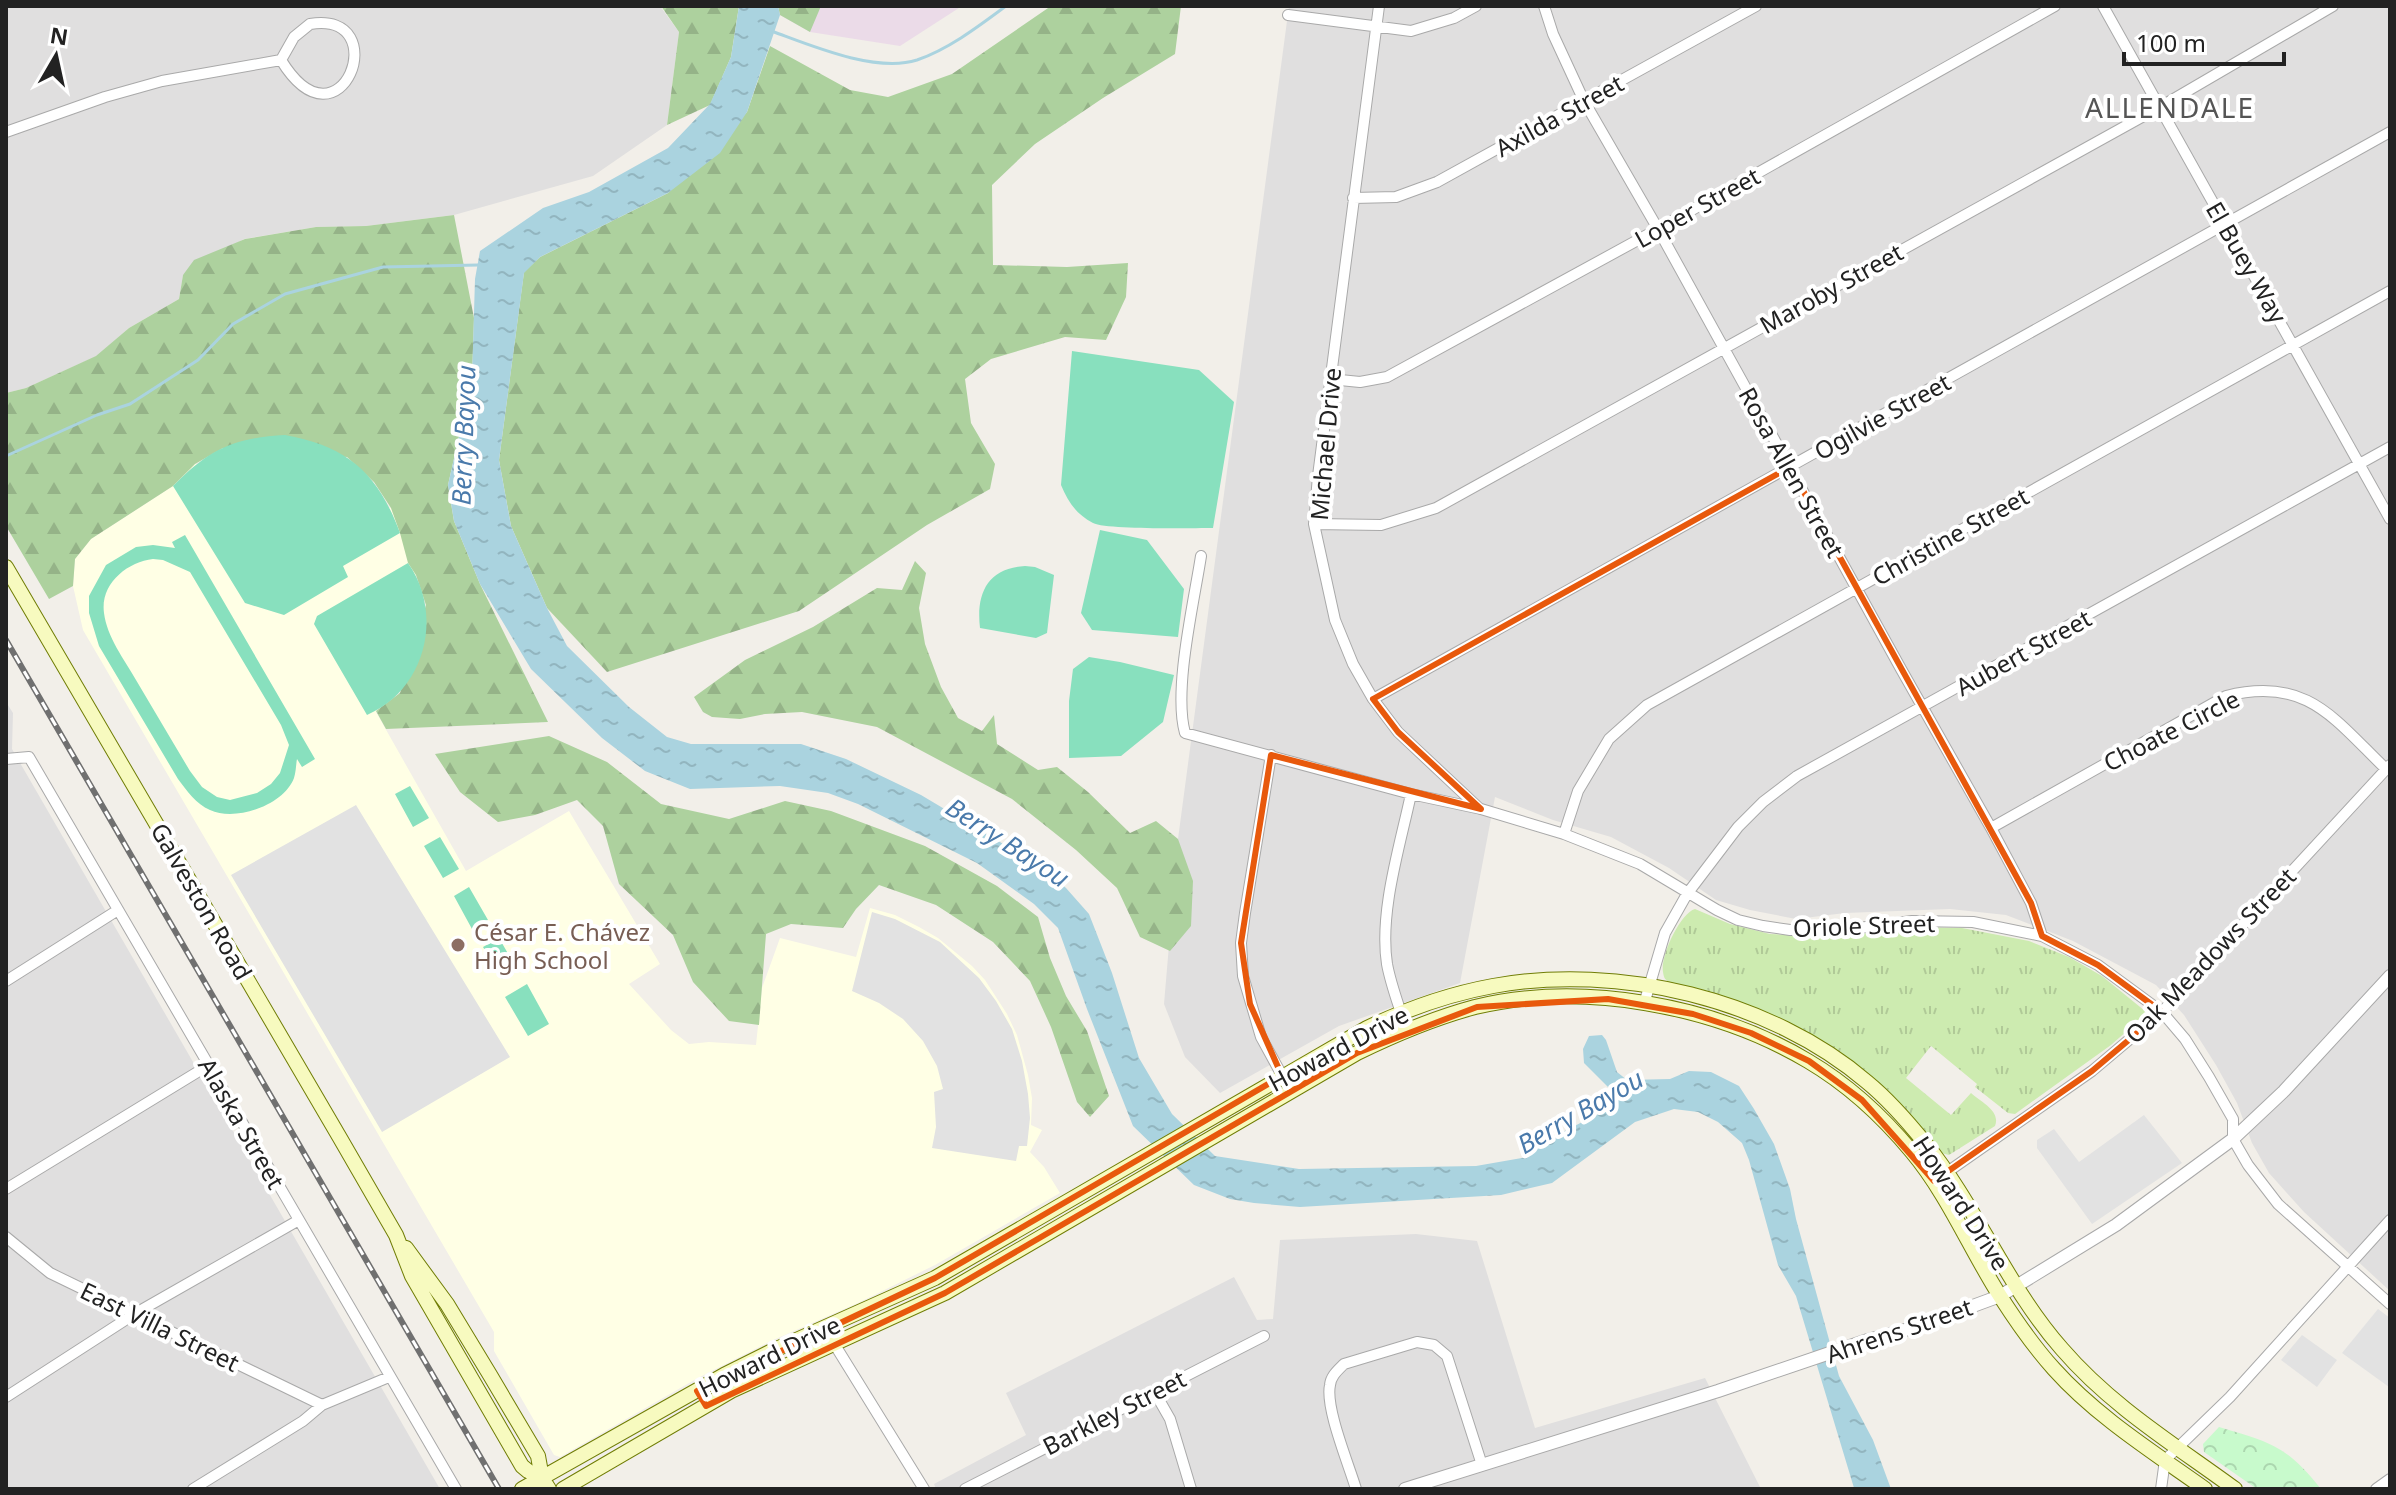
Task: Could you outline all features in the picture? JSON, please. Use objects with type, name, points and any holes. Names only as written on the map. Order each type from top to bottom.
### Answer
[{"type":"main road","name":"Galveston Road","points":[[6,567],[396,1235],[459,1323],[538,1456],[545,1483]]},
{"type":"main road","name":"Howard Drive","points":[[522,1489],[545,1483],[697,1391],[772,1351],[935,1278],[1367,1028],[1401,1012],[1491,986],[1562,980],[1649,986],[1729,1005],[1787,1030],[1842,1062],[1888,1101],[1947,1172],[2016,1286],[2044,1326],[2084,1373],[2128,1412],[2235,1489]]},
{"type":"main road","points":[[1526,981],[1528,999]]},
{"type":"main road","name":"Howard Drive","points":[[563,1489],[758,1378],[945,1293],[1357,1053],[1406,1029],[1477,1007],[1528,999],[1572,997],[1644,1004],[1725,1023],[1809,1061],[1862,1100],[1913,1152],[1934,1181],[2000,1296],[2054,1370],[2112,1421],[2205,1489]]},
{"type":"main road","points":[[1778,1046],[1787,1030]]},
{"type":"main road","points":[[1061,1203],[1070,1220]]},
{"type":"main road","name":"Galveston Road","points":[[396,1235],[412,1276],[522,1466],[545,1483]]},
{"type":"main road","points":[[935,1278],[945,1293]]},
{"type":"main road","points":[[444,1332],[459,1323]]},
{"type":"main road","points":[[697,1391],[706,1406]]},
{"type":"street","name":"Michael Drive","points":[[1379,6],[1314,524],[1335,620],[1353,664],[1373,699],[1398,732],[1481,809]]},
{"type":"street","points":[[1288,15],[1411,31],[1454,18],[1476,6]]},
{"type":"street","name":"Rosa Allen Street","points":[[1544,6],[1553,34],[1584,101],[1991,828],[2031,903],[2042,936]]},
{"type":"street","name":"Axilda Street","points":[[1353,198],[1396,197],[1437,182],[1756,6]]},
{"type":"street","name":"Loper Street","points":[[1330,379],[1360,382],[1387,377],[2055,6]]},
{"type":"street","name":"El Buey Way","points":[[2103,6],[2390,519]]},
{"type":"street","name":"Maroby Street","points":[[1314,524],[1381,525],[1436,508],[2160,107],[2333,6]]},
{"type":"street","points":[[318,23],[333,26],[346,34],[355,55],[354,70],[347,81],[336,89],[322,93],[309,91],[297,84],[281,60],[300,30],[318,23]]},
{"type":"street","points":[[6,132],[147,85],[281,60]]},
{"type":"street","name":"Ogilvie Street","points":[[1373,699],[2390,132]]},
{"type":"street","name":"Christine Street","points":[[1564,834],[1578,791],[1609,739],[1647,705],[2390,291]]},
{"type":"street","name":"Aubert Street","points":[[1644,1004],[1665,933],[1687,894],[1738,827],[1763,802],[1797,776],[2390,447]]},
{"type":"street","name":"Oriole Street","points":[[1201,556],[1185,662],[1182,721],[1185,733],[1411,794],[1481,809],[1564,834],[1640,864],[1687,894],[1738,920],[1790,930],[1851,929],[1912,921],[1973,922],[2042,936],[2098,965],[2162,1012],[2185,1039],[2233,1119],[2233,1139],[2248,1165],[2278,1204],[2390,1304]]},
{"type":"street","name":"Choate Circle","points":[[1991,828],[2226,696],[2248,691],[2283,691],[2321,706],[2388,767]]},
{"type":"street","points":[[1271,755],[1241,943],[1243,976],[1261,1037],[1291,1092]]},
{"type":"street","name":"Alaska Street","points":[[6,759],[29,757],[456,1489]]},
{"type":"street","name":"Oak Meadows Street","points":[[1934,1181],[2092,1071],[2162,1012],[2388,767]]},
{"type":"street","points":[[1406,1029],[1387,964],[1386,943],[1390,898],[1411,794]]},
{"type":"street","points":[[6,981],[118,910]]},
{"type":"street","name":"Ahrens Street","points":[[1405,1489],[1916,1327],[2000,1296],[2116,1225],[2233,1139],[2284,1091],[2390,976]]},
{"type":"street","points":[[6,1189],[209,1065]]},
{"type":"street","points":[[6,1397],[136,1313],[299,1220]]},
{"type":"street","points":[[2161,1489],[2165,1460],[2230,1397],[2390,1220]]},
{"type":"street","name":"East Villa Street","points":[[6,1237],[50,1273],[322,1405]]},
{"type":"street","points":[[825,1329],[924,1489]]},
{"type":"street","name":"Barkley Street","points":[[965,1489],[1264,1336]]},
{"type":"street","points":[[1356,1489],[1329,1400],[1334,1373],[1344,1364],[1417,1342],[1434,1345],[1447,1356],[1482,1465]]},
{"type":"street","points":[[193,1489],[303,1421],[322,1405],[389,1377]]},
{"type":"street","points":[[1154,1391],[1170,1419],[1191,1489]]},
{"type":"street","points":[[2376,1489],[2390,1479]]},
{"type":"highlighted area","points":[[1790,467],[2031,903],[2042,936],[2098,965],[2162,1012],[2092,1071],[1934,1181],[1862,1100],[1809,1061],[1751,1033],[1693,1014],[1608,999],[1477,1007],[1357,1053],[945,1293],[706,1406],[697,1391],[935,1278],[1282,1076],[1250,1004],[1241,943],[1271,755],[1481,809],[1398,732],[1373,699]]},
{"type":"shaded area","points":[[6,6],[660,6],[679,32],[667,125],[593,176],[454,215],[366,226],[316,227],[244,239],[183,275],[179,299],[129,328],[97,356],[26,388],[6,393]]},
{"type":"shaded area","points":[[778,6],[962,6],[900,46],[810,32],[780,15]]},
{"type":"shaded area","points":[[1289,6],[2390,6],[2390,1291],[2304,1212],[2269,1173],[2216,1065],[2184,1015],[2156,985],[2073,941],[2006,915],[1950,909],[1845,913],[1796,919],[1750,910],[1716,900],[1669,868],[1611,837],[1553,820],[1495,797],[1460,983],[1339,1026],[1220,1093],[1185,1057],[1164,1004],[1178,839]]},
{"type":"shaded area","name":"César E. Chávez High School","points":[[195,464],[391,508],[416,575],[376,712],[466,871],[569,811],[660,964],[629,984],[671,1030],[689,1044],[756,1045],[762,988],[780,938],[856,957],[870,908],[895,915],[919,927],[938,938],[972,966],[1007,1014],[1017,1035],[1028,1075],[1032,1098],[1031,1125],[1042,1130],[1030,1152],[1044,1167],[1060,1193],[935,1265],[771,1341],[696,1379],[560,1457],[554,1455],[494,1351],[494,1332],[83,630],[73,586],[75,559],[91,539],[173,486]]},
{"type":"shaded area","points":[[6,702],[13,713],[12,749],[440,1489],[6,1489]]},
{"type":"shaded area","points":[[356,805],[510,1057],[382,1132],[231,875]]},
{"type":"shaded area","points":[[872,912],[895,919],[940,942],[979,978],[996,1001],[1012,1029],[1028,1094],[1030,1118],[1027,1146],[1019,1146],[1016,1161],[932,1148],[936,1127],[934,1092],[943,1089],[937,1066],[923,1041],[903,1019],[879,1003],[852,991]]},
{"type":"shaded area","points":[[2144,1115],[2182,1163],[2092,1224],[2037,1148],[2037,1140],[2054,1129],[2079,1162]]},
{"type":"shaded area","points":[[1416,1234],[1477,1241],[1535,1428],[1705,1378],[1761,1489],[936,1489],[934,1484],[1026,1435],[1006,1393],[1234,1277],[1257,1320],[1273,1319],[1280,1240]]},
{"type":"shaded area","points":[[2378,1309],[2390,1318],[2389,1387],[2342,1353]]},
{"type":"shaded area","points":[[2302,1335],[2337,1360],[2317,1387],[2281,1360]]},
{"type":"green space","points":[[661,6],[739,6],[731,57],[710,105],[667,125],[679,32]]},
{"type":"green space","points":[[778,6],[821,6],[810,32],[780,15]]},
{"type":"green space","points":[[1051,6],[1181,6],[1175,54],[1035,144],[992,185],[993,265],[1067,267],[1128,263],[1126,297],[1106,340],[1065,337],[991,359],[965,379],[971,423],[995,464],[990,489],[927,525],[799,611],[607,672],[547,608],[511,526],[499,460],[524,272],[540,257],[668,193],[747,112],[770,46],[850,90],[888,97],[952,74]]},
{"type":"green space","points":[[454,215],[474,318],[472,379],[448,485],[454,521],[480,584],[548,722],[386,729],[376,711],[400,693],[426,605],[416,575],[408,563],[391,508],[374,482],[347,457],[223,448],[195,464],[173,486],[91,539],[75,559],[73,586],[49,599],[6,526],[6,393],[26,388],[96,356],[129,328],[179,299],[183,275],[194,260],[245,239],[316,227],[366,226]]},
{"type":"green space","points":[[1072,351],[1199,370],[1234,402],[1213,528],[1101,525],[1082,516],[1073,507],[1061,485]]},
{"type":"green space","points":[[285,435],[326,447],[358,466],[381,494],[400,533],[343,566],[348,577],[284,615],[245,603],[173,486],[199,463],[223,448],[251,439]]},
{"type":"green space","points":[[1100,530],[1147,540],[1184,589],[1178,637],[1092,630],[1081,613]]},
{"type":"green space","points":[[185,535],[315,759],[302,767],[297,759],[289,788],[258,809],[221,813],[210,810],[192,797],[178,779],[99,646],[89,613],[89,596],[106,565],[136,547],[153,545],[175,548],[172,542]],"holes":[[[163,560],[190,572],[281,725],[289,745],[280,773],[257,793],[230,800],[217,797],[202,787],[183,760],[109,631],[104,602],[117,576],[143,561]]]},
{"type":"green space","points":[[915,561],[926,573],[919,608],[925,644],[941,687],[958,718],[982,731],[994,715],[997,744],[1038,770],[1057,767],[1130,833],[1156,821],[1178,839],[1193,881],[1191,926],[1170,951],[1140,937],[1117,888],[1076,850],[1012,799],[877,727],[802,712],[740,719],[712,717],[703,712],[694,697],[745,660],[813,627],[877,588],[902,590]]},
{"type":"green space","points":[[408,563],[419,583],[425,605],[423,649],[403,688],[387,703],[367,715],[314,624],[317,616]]},
{"type":"green space","points":[[1025,566],[1054,575],[1047,633],[1036,638],[980,628],[980,604],[987,585],[1001,572]]},
{"type":"green space","points":[[1089,657],[1174,675],[1163,722],[1121,756],[1069,758],[1069,701],[1073,669]]},
{"type":"green space","points":[[549,736],[607,762],[661,804],[729,819],[785,801],[831,811],[925,846],[997,886],[1038,917],[1050,958],[1066,996],[1087,1031],[1109,1096],[1090,1117],[1077,1102],[1051,1027],[1030,981],[993,942],[936,905],[879,885],[843,928],[791,924],[766,934],[759,1025],[729,1021],[693,982],[673,935],[619,884],[603,826],[577,800],[535,815],[498,822],[460,792],[435,754]]},
{"type":"green space","points":[[410,786],[429,818],[413,827],[395,794]]},
{"type":"green space","points":[[440,837],[459,869],[443,878],[424,846]]},
{"type":"green space","points":[[469,887],[488,920],[472,929],[454,896]]},
{"type":"green space","points":[[1695,909],[1730,924],[1770,934],[1809,936],[1913,927],[1962,928],[2029,941],[2069,957],[2102,976],[2145,1011],[2144,1016],[2111,1045],[2015,1114],[2008,1113],[1975,1087],[1977,1084],[1931,1046],[1906,1078],[1951,1115],[1971,1093],[1989,1107],[1996,1121],[1995,1126],[1949,1155],[1941,1153],[1844,1058],[1666,980],[1663,965],[1668,947],[1683,918]]},
{"type":"green space","points":[[499,938],[518,971],[502,979],[483,947]]},
{"type":"green space","points":[[527,984],[549,1024],[528,1036],[505,997]]},
{"type":"green space","points":[[2219,1427],[2265,1442],[2287,1454],[2321,1489],[2257,1489],[2204,1452],[2203,1444]]},
{"type":"water","name":"Berry Bayou","points":[[739,6],[778,6],[780,15],[747,112],[720,153],[668,193],[540,257],[524,273],[499,460],[511,526],[567,646],[629,707],[667,737],[691,744],[801,744],[846,759],[921,795],[1042,867],[1089,914],[1139,1058],[1172,1114],[1215,1156],[1299,1169],[1476,1166],[1527,1157],[1538,1147],[1588,1119],[1612,1094],[1584,1063],[1583,1049],[1589,1036],[1602,1035],[1617,1072],[1627,1080],[1670,1079],[1689,1071],[1711,1072],[1739,1086],[1774,1144],[1790,1189],[1839,1376],[1873,1440],[1891,1489],[1854,1488],[1796,1296],[1778,1265],[1749,1160],[1742,1143],[1718,1122],[1698,1112],[1674,1109],[1635,1122],[1552,1183],[1501,1195],[1300,1207],[1230,1199],[1194,1185],[1133,1126],[1058,928],[1034,904],[977,863],[858,804],[828,793],[780,786],[690,789],[645,771],[602,738],[531,669],[480,584],[454,521],[448,485],[472,379],[475,279],[480,251],[543,208],[589,192],[668,148],[710,104],[731,57]]},
{"type":"waterway","points":[[774,32],[864,61],[901,63],[941,50],[1006,6]]},
{"type":"waterway","points":[[6,456],[97,415],[130,404],[198,360],[233,324],[285,294],[383,267],[478,265]]},
{"type":"railway","points":[[6,640],[499,1489]]},
{"type":"place","name":"César E. Chávez High School","points":[[458,945]]},
{"type":"district","name":"ALLENDALE","points":[[2170,107]]}]
